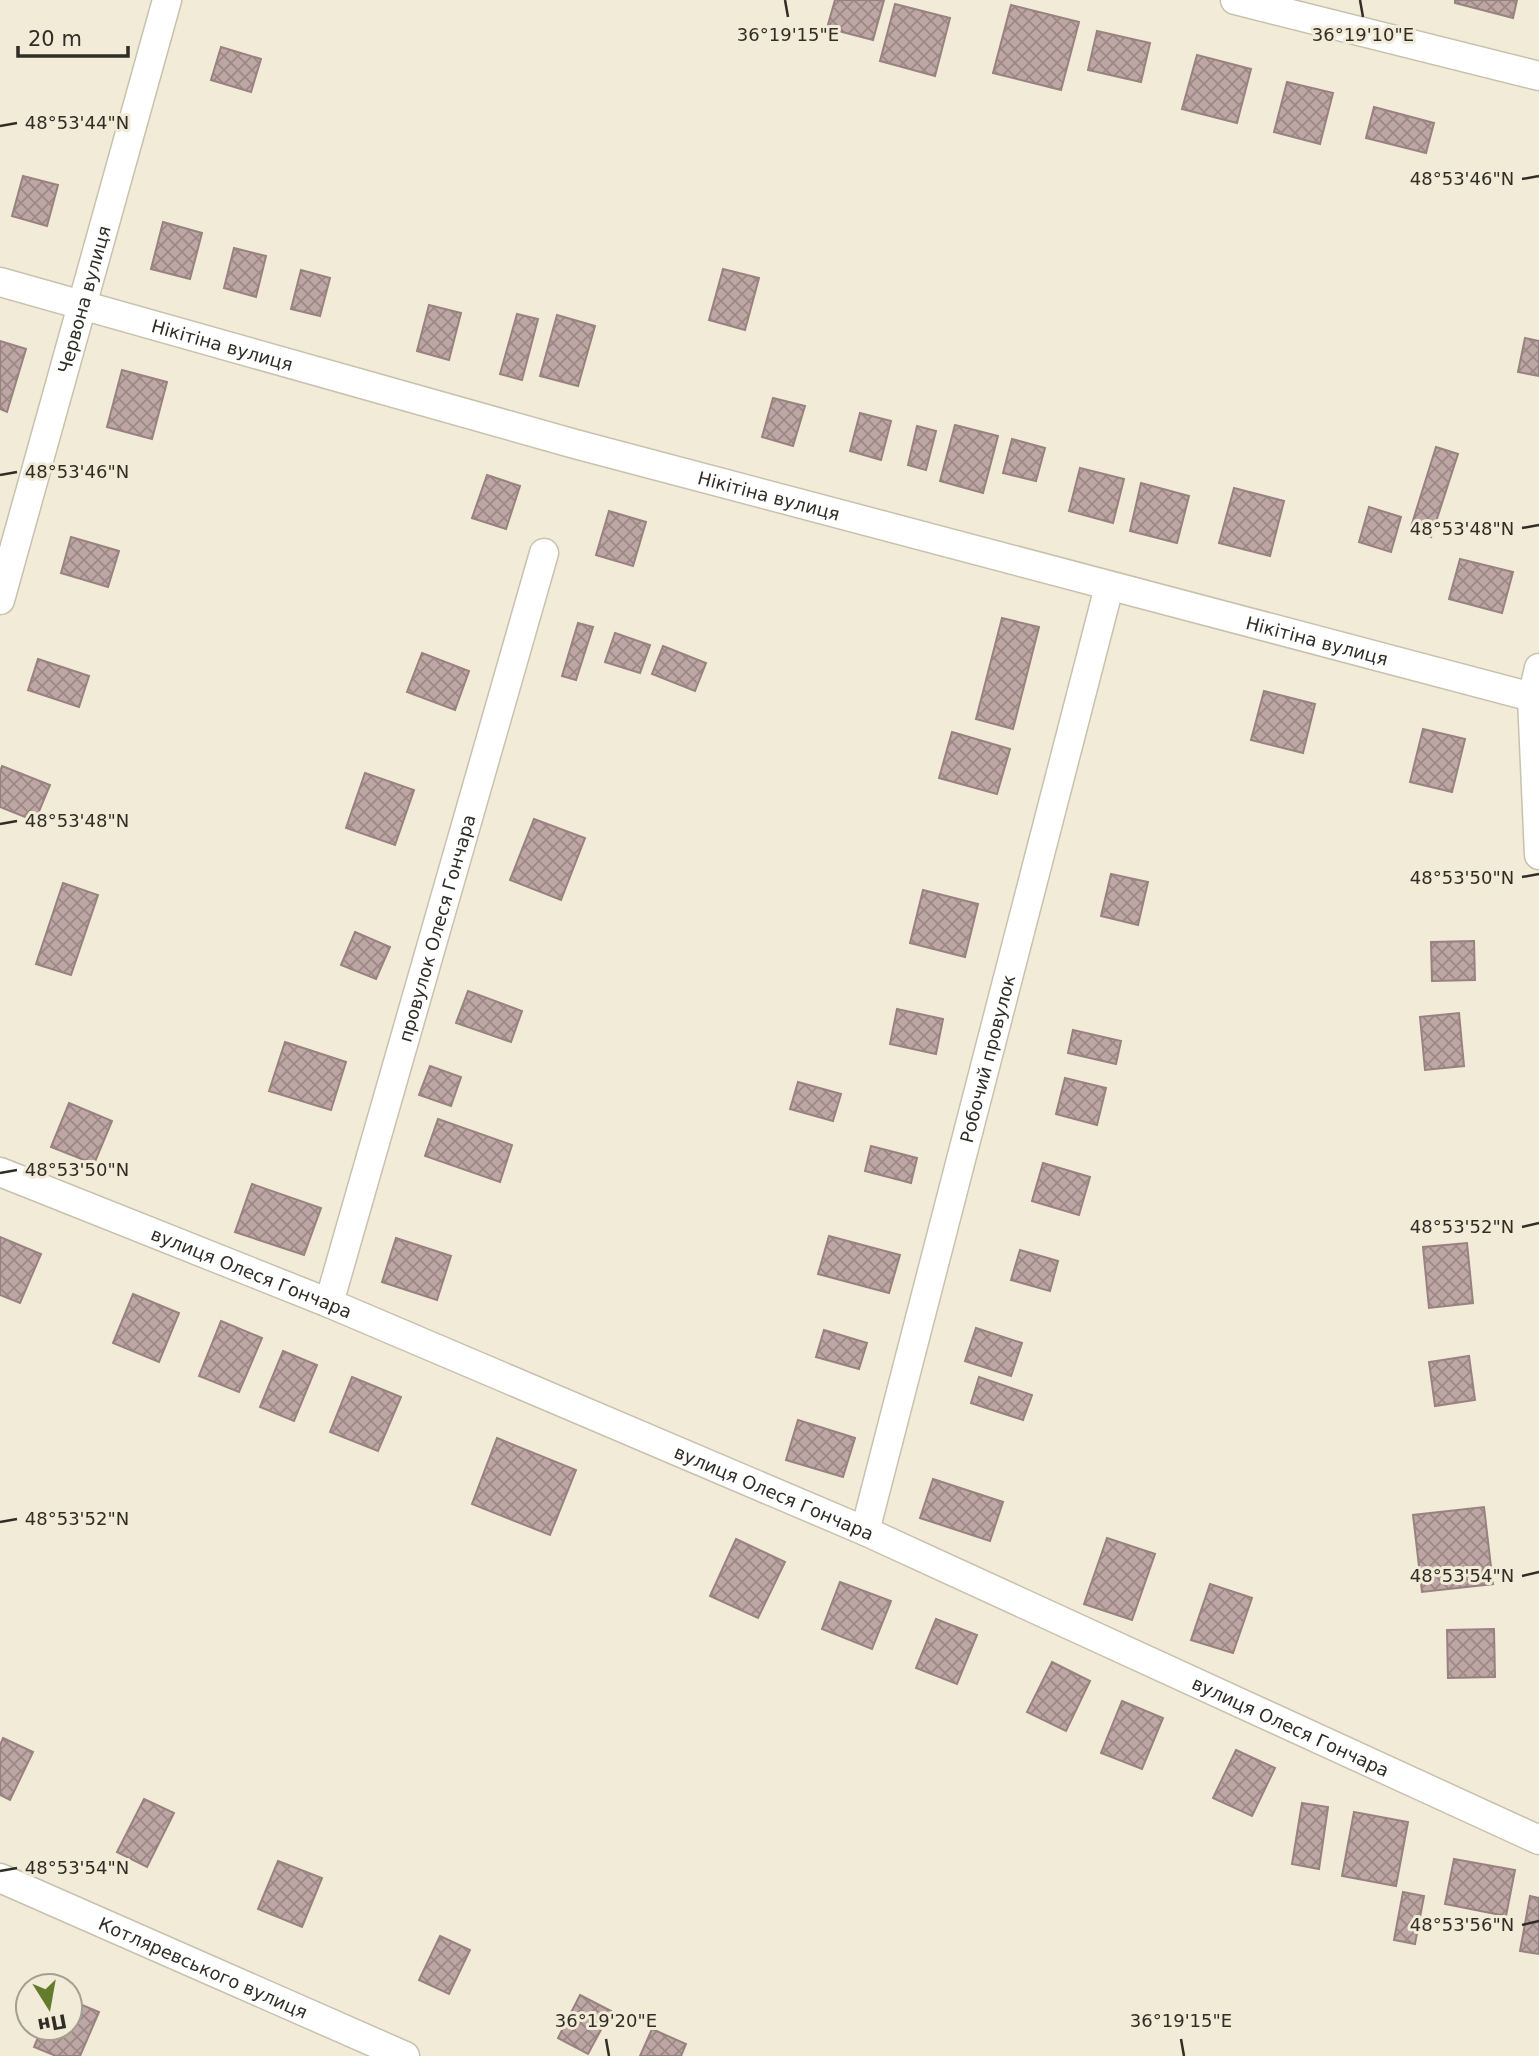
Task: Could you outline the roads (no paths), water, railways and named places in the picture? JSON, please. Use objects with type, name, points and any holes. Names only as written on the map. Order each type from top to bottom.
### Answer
[{"type":"street","name":"Червона вулиця","points":[[0,600],[167,0]]},
{"type":"street","points":[[1235,0],[1539,76]]},
{"type":"street","name":"Нікітіна вулиця","points":[[0,282],[575,444],[1535,699]]},
{"type":"street","name":"провулок Олеся Гончара","points":[[329,1303],[544,553]]},
{"type":"street","name":"Робочий провулок","points":[[865,1531],[1109,587]]},
{"type":"street","points":[[1539,668],[1535,699],[1539,855]]},
{"type":"street","name":"вулиця Олеся Гончара","points":[[0,1172],[329,1303],[865,1531],[1539,1840]]},
{"type":"street","name":"Котляревського вулиця","points":[[0,1878],[405,2056]]}]
